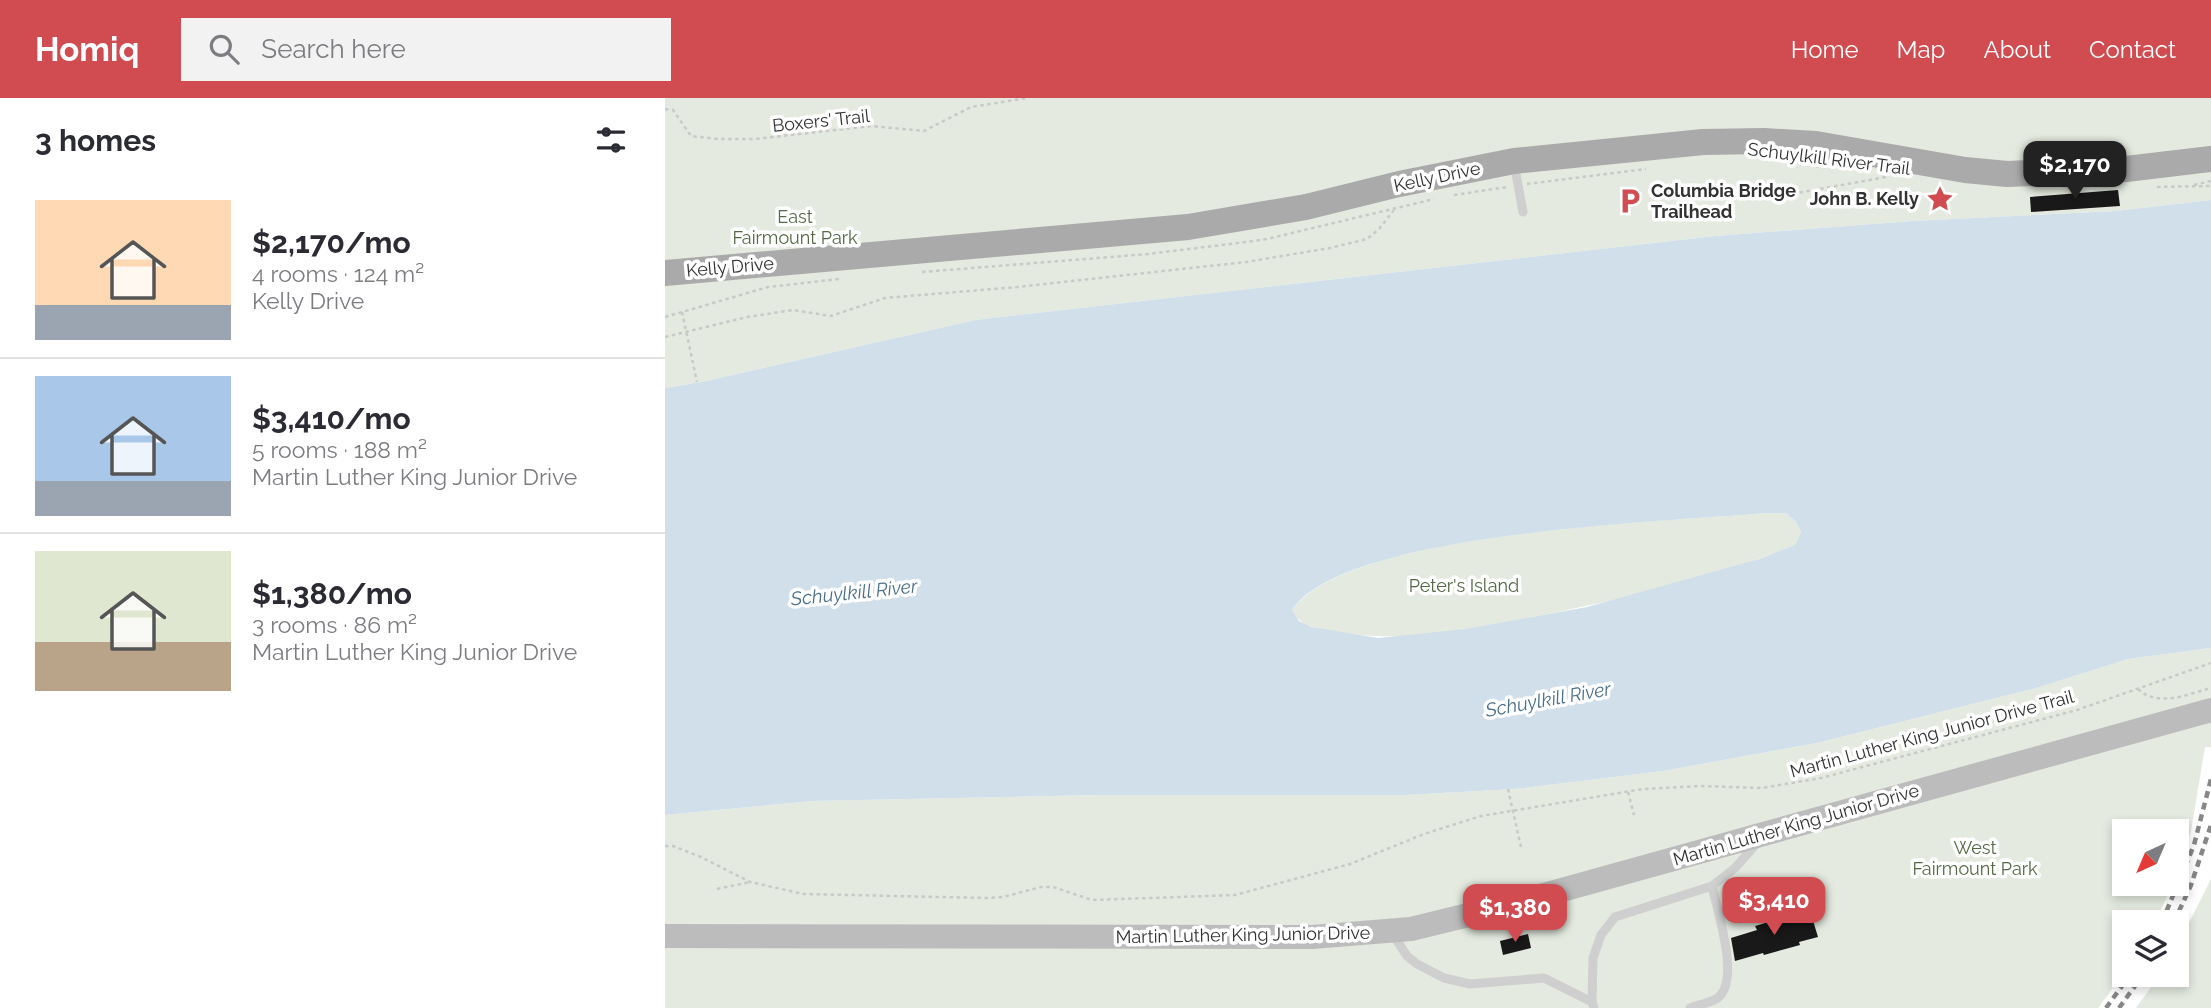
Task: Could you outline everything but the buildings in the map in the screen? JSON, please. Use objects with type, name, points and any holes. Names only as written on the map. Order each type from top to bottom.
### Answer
[{"type":"main road","name":"Kelly Drive","points":[[665,274],[1188,227],[1306,207],[1399,184],[1514,161],[1732,140],[1842,147],[1936,166],[2007,174],[2126,169],[2211,159]]},
{"type":"main road","name":"Martin Luther King Junior Drive","points":[[665,936],[1285,937],[1392,931],[1437,924],[2211,710]]},
{"type":"lane","points":[[1514,161],[1523,212]]},
{"type":"lane","points":[[1392,931],[1407,956],[1444,978],[1470,984],[1544,978],[1593,1005],[1593,958],[1601,935],[1615,917],[1712,886],[1735,868],[1766,833]]},
{"type":"lane","points":[[1690,1008],[1718,999],[1726,989],[1729,965],[1712,886]]},
{"type":"path","name":"Boxers' Trail","points":[[665,109],[673,110],[691,136],[755,139],[871,127],[923,131],[971,107],[1027,98]]},
{"type":"path","name":"Schuylkill River Trail","points":[[1804,164],[1831,169]]},
{"type":"path","points":[[1529,183],[1647,169]]},
{"type":"path","name":"Schuylkill River Trail","points":[[1779,189],[1797,192],[1886,177],[1872,175]]},
{"type":"path","points":[[2190,186],[2211,181]]},
{"type":"path","points":[[2151,187],[2211,186]]},
{"type":"path","points":[[665,337],[747,317],[793,310],[831,316],[885,298],[1017,287],[1246,262],[1329,248],[1367,239],[1379,229],[1395,208]]},
{"type":"path","points":[[683,312],[697,383]]},
{"type":"path","name":"Martin Luther King Junior Drive Trail","points":[[665,846],[673,846],[701,857],[750,882],[804,894],[995,898],[1052,887],[1092,900],[1218,897],[1261,889],[1350,864],[1455,822],[1670,787],[1782,786],[2029,724],[2211,663]]},
{"type":"path","points":[[2138,689],[2149,697],[2168,698],[2211,688]]},
{"type":"path","points":[[1507,789],[1521,847]]},
{"type":"path","points":[[1628,792],[1634,816]]},
{"type":"path","points":[[717,890],[750,882]]},
{"type":"green space","name":"East Fairmount Park","points":[[665,98],[2211,98],[2211,200],[2115,211],[1912,221],[1715,236],[975,320],[665,388]]},
{"type":"green space","name":"Peter's Island","points":[[1786,513],[1796,522],[1801,532],[1795,545],[1698,578],[1533,617],[1458,631],[1382,636],[1357,635],[1315,627],[1299,620],[1292,610],[1325,583],[1377,562],[1441,547],[1588,527]]},
{"type":"green space","name":"West Fairmount Park","points":[[2211,648],[2211,747],[2205,747],[2189,837],[2189,819],[2112,819],[2112,896],[2167,896],[2161,910],[2112,910],[2114,987],[2098,1008],[665,1008],[665,815],[813,801],[1103,795],[1406,795],[1515,789],[1663,771],[1817,743],[2040,687],[2128,659]]},
{"type":"green space","points":[[2211,879],[2211,1008],[2136,1008],[2151,987],[2189,987],[2189,923]]},
{"type":"water","name":"Schuylkill River","points":[[2211,200],[2211,648],[2128,659],[2040,687],[1817,743],[1663,771],[1515,789],[1406,795],[1103,795],[813,801],[665,815],[665,388],[975,320],[1715,236],[1912,221],[2115,211]],"holes":[[[1786,513],[1796,522],[1801,532],[1795,545],[1759,559],[1587,607],[1466,629],[1378,638],[1312,627],[1299,621],[1292,610],[1324,584],[1375,563],[1440,547],[1513,535],[1588,527]]]},
{"type":"railway","points":[[2167,910],[2194,845],[2211,779]]},
{"type":"railway","points":[[2180,910],[2211,825]]},
{"type":"railway","points":[[2106,1008],[2121,987]]},
{"type":"railway","points":[[2119,1008],[2134,987]]},
{"type":"place","name":"John B. Kelly","points":[[1940,199]]},
{"type":"place","name":"Columbia Bridge Trailhead","points":[[1630,201]]}]
